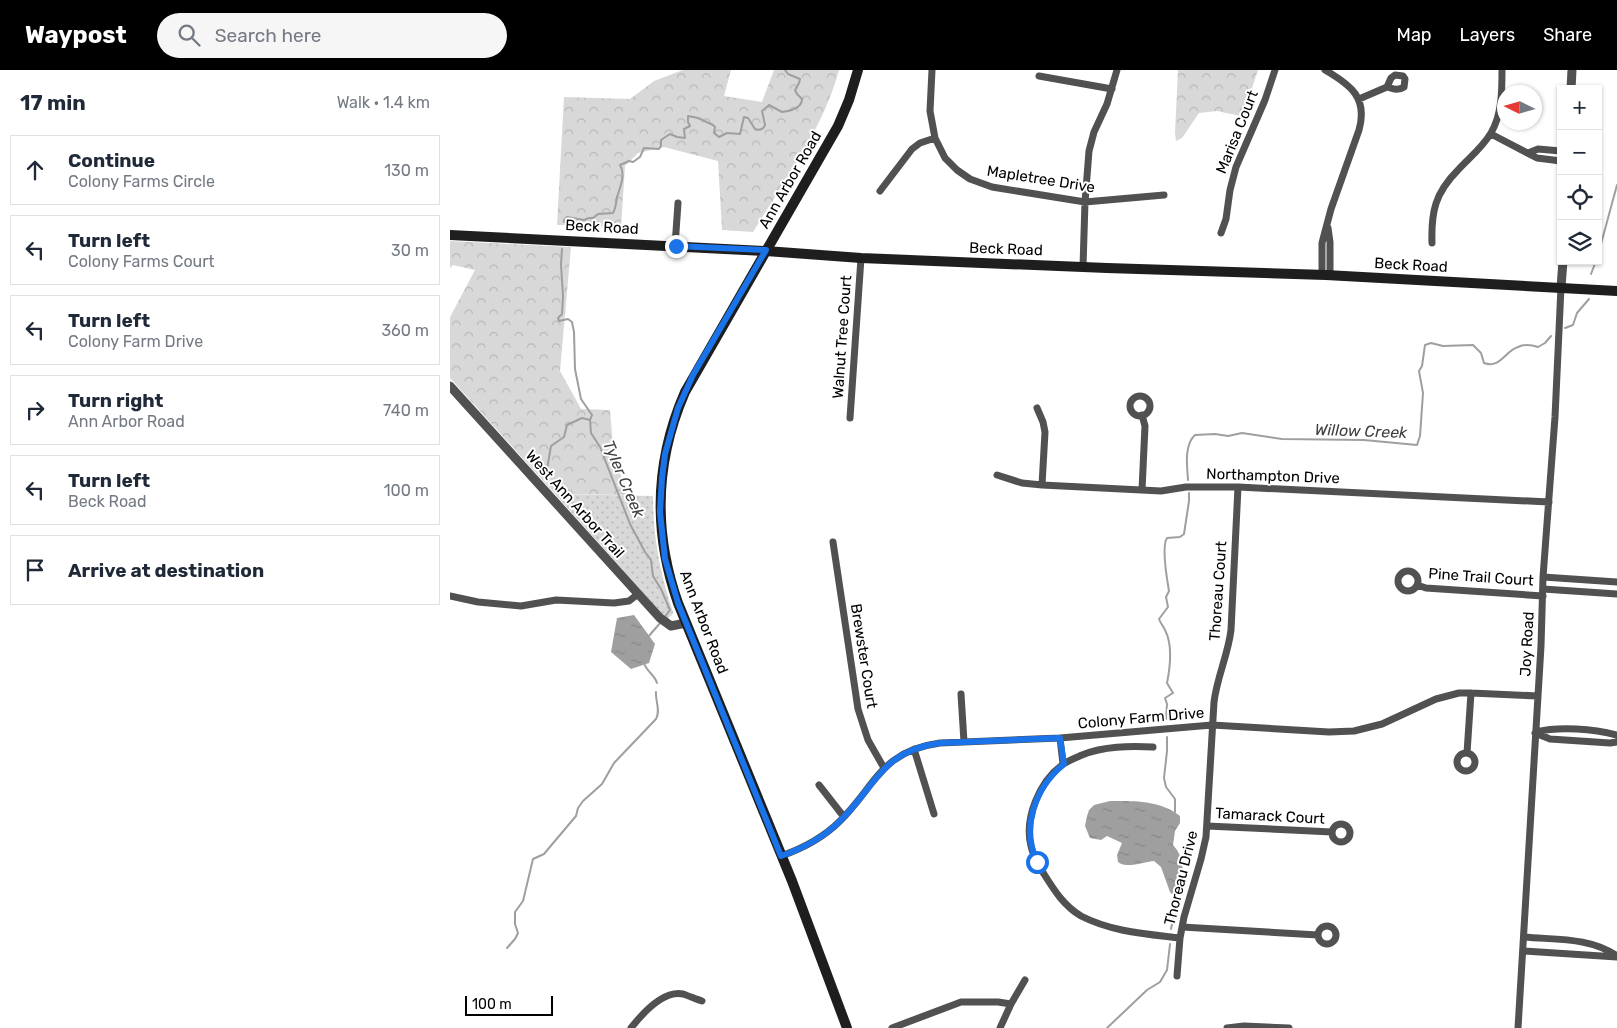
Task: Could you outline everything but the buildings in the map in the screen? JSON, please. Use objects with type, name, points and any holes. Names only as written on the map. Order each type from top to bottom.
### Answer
[{"type":"main road","name":"Ann Arbor Road","points":[[847,1028],[781,856],[672,586],[663,546],[660,499],[665,454],[678,408],[685,392],[838,126],[849,100],[858,70]]},
{"type":"main road","name":"Beck Road","points":[[450,235],[766,250],[861,258],[1326,275],[1617,291]]},
{"type":"street","name":"Mapletree Drive","points":[[932,70],[930,111],[935,138],[941,152],[952,166],[964,176],[992,187],[1086,202],[1164,195]]},
{"type":"street","points":[[1083,267],[1091,145],[1094,132],[1112,90],[1117,70]]},
{"type":"street","name":"Marisa Court","points":[[1220,233],[1226,220],[1231,184],[1236,167],[1265,100],[1275,70]]},
{"type":"street","points":[[1325,70],[1343,82],[1359,99],[1362,111],[1362,121],[1327,225],[1330,242],[1326,275]]},
{"type":"street","points":[[1432,243],[1433,213],[1442,190],[1452,177],[1480,149],[1496,124],[1500,107],[1502,70]]},
{"type":"street","points":[[1571,85],[1572,70]]},
{"type":"street","points":[[1039,76],[1112,90]]},
{"type":"street","points":[[1359,99],[1387,87]]},
{"type":"street","points":[[1491,134],[1537,158],[1557,160]]},
{"type":"street","points":[[880,191],[912,149],[920,143],[935,138]]},
{"type":"street","points":[[1528,153],[1538,149],[1557,151]]},
{"type":"street","points":[[676,246],[678,203]]},
{"type":"street","name":"Walnut Tree Court","points":[[850,418],[861,258]]},
{"type":"street","name":"Joy Road","points":[[1518,1028],[1563,265]]},
{"type":"street","name":"West Ann Arbor Trail","points":[[450,386],[662,620],[671,626],[686,623]]},
{"type":"street","points":[[1038,408],[1045,432],[1042,485]]},
{"type":"street","points":[[1142,415],[1145,426],[1142,490]]},
{"type":"street","name":"Northampton Drive","points":[[997,475],[1022,483],[1042,485],[1161,491],[1186,487],[1238,487],[1549,502]]},
{"type":"street","name":"Thoreau Court","points":[[1212,725],[1216,690],[1231,630],[1238,487]]},
{"type":"street","name":"Brewster Court","points":[[833,542],[858,708],[868,740],[884,768]]},
{"type":"street","points":[[1543,577],[1617,582]]},
{"type":"street","points":[[1581,592],[1582,579]]},
{"type":"street","points":[[1607,594],[1608,581]]},
{"type":"street","name":"Pine Trail Court","points":[[1417,585],[1426,588],[1617,594]]},
{"type":"street","points":[[450,596],[478,602],[521,606],[556,600],[614,603],[628,601],[638,594]]},
{"type":"street","points":[[1467,753],[1471,692]]},
{"type":"street","name":"Colony Farm Drive","points":[[781,856],[818,840],[844,817],[884,768],[898,757],[914,749],[934,744],[1060,738],[1212,725],[1329,732],[1354,731],[1382,724],[1436,699],[1459,693],[1538,696]]},
{"type":"street","points":[[961,694],[964,742]]},
{"type":"street","name":"Thoreau Drive","points":[[1178,976],[1182,927],[1201,859],[1207,826],[1212,725]]},
{"type":"street","points":[[1536,732],[1550,728],[1585,730],[1617,735]]},
{"type":"street","points":[[1536,732],[1550,738],[1617,742]]},
{"type":"street","points":[[1060,738],[1064,764]]},
{"type":"street","points":[[1153,747],[1107,748],[1082,755],[1064,764],[1050,777],[1040,792],[1033,810],[1030,840],[1034,854],[1054,891],[1071,909],[1091,920],[1126,931],[1180,938]]},
{"type":"street","points":[[914,749],[934,814]]},
{"type":"street","points":[[819,785],[844,817]]},
{"type":"street","name":"Tamarack Court","points":[[1207,826],[1332,832]]},
{"type":"street","points":[[1182,927],[1318,935]]},
{"type":"street","points":[[1524,937],[1590,942],[1608,949],[1617,956]]},
{"type":"street","points":[[1523,951],[1617,956]]},
{"type":"street","points":[[1000,1028],[1025,980]]},
{"type":"street","points":[[632,1028],[648,1009],[670,996],[682,994],[702,1001]]},
{"type":"street","points":[[892,1028],[961,1002],[1011,1004]]},
{"type":"street","points":[[1227,1028],[1244,1026],[1289,1028]]},
{"type":"green space","points":[[683,70],[731,70],[724,96],[762,102],[774,70],[839,70],[823,113],[802,154],[753,232],[722,230],[718,161],[664,147],[638,153],[625,166],[621,227],[557,225],[564,97],[630,99],[654,81]]},
{"type":"green space","points":[[1178,70],[1258,70],[1246,106],[1240,116],[1217,111],[1199,113],[1182,138],[1176,141]]},
{"type":"green space","points":[[450,241],[571,247],[560,371],[581,409],[610,410],[613,446],[626,495],[555,494],[450,378],[450,317],[475,270],[453,265],[450,268]]},
{"type":"green space","points":[[555,494],[653,496],[654,526],[658,555],[673,612],[672,615],[666,618]]},
{"type":"water","points":[[634,615],[655,644],[649,663],[631,669],[611,652],[617,618]]},
{"type":"water","points":[[1110,801],[1146,802],[1164,807],[1180,816],[1180,823],[1175,831],[1173,845],[1178,851],[1182,864],[1182,878],[1177,900],[1170,892],[1161,867],[1154,861],[1130,865],[1122,864],[1118,862],[1117,855],[1122,843],[1107,836],[1101,840],[1090,838],[1085,826],[1089,810],[1094,805]]},
{"type":"waterway","name":"Tyler Creek","points":[[564,222],[567,217],[584,220],[593,218],[598,214],[613,213],[621,185],[622,169],[620,165],[629,161],[633,162],[640,157],[644,148],[659,149],[661,140],[670,134],[685,138],[684,129],[690,126],[688,116],[698,118],[713,125],[715,127],[714,133],[719,137],[727,133],[740,134],[744,117],[748,118],[755,129],[762,129],[765,125],[762,111],[769,105],[782,112],[798,107],[802,99],[795,90],[800,79],[788,74],[785,70]]},
{"type":"waterway","name":"Willow Creek","points":[[1602,240],[1617,185]]},
{"type":"waterway","name":"Tyler Creek","points":[[562,249],[562,314],[558,318],[559,321],[568,319],[572,322],[575,369],[581,399],[592,415],[590,420],[591,433],[600,447],[630,524],[651,560],[653,576],[670,610],[664,618]]},
{"type":"waterway","name":"Willow Creek","points":[[1591,274],[1594,265]]},
{"type":"waterway","name":"Willow Creek","points":[[1565,328],[1573,325],[1577,313],[1589,299]]},
{"type":"waterway","name":"Willow Creek","points":[[1188,480],[1188,450],[1189,444],[1195,435],[1215,434],[1228,436],[1242,433],[1282,439],[1364,440],[1417,445],[1420,436],[1423,393],[1419,371],[1422,366],[1425,345],[1431,343],[1443,346],[1473,345],[1481,353],[1484,363],[1494,364],[1513,349],[1528,345],[1538,347],[1551,336]]},
{"type":"waterway","points":[[540,475],[547,469],[551,446],[564,437],[567,425],[582,418],[590,420]]},
{"type":"waterway","name":"Willow Creek","points":[[1166,719],[1167,704],[1165,698],[1173,693],[1167,683],[1170,664],[1168,636],[1159,619],[1168,607],[1166,597],[1169,591],[1164,548],[1167,538],[1180,537],[1184,534],[1189,493]]},
{"type":"waterway","name":"Tyler Creek","points":[[648,637],[661,622]]},
{"type":"waterway","name":"Tyler Creek","points":[[644,663],[657,683]]},
{"type":"waterway","name":"Tyler Creek","points":[[507,948],[518,933],[515,924],[515,912],[523,901],[533,859],[544,854],[576,816],[578,808],[583,801],[602,784],[614,763],[656,719],[658,713],[656,692]]},
{"type":"waterway","name":"Willow Creek","points":[[1167,737],[1164,778],[1166,787],[1175,799],[1175,812]]},
{"type":"waterway","name":"Willow Creek","points":[[1171,929],[1177,900]]},
{"type":"waterway","name":"Willow Creek","points":[[1107,1028],[1147,990],[1160,982],[1167,970],[1170,944]]},
{"type":"route","points":[[676,246],[766,250],[693,375],[678,408],[665,454],[660,499],[660,525],[667,569],[678,603],[781,856],[800,849],[823,836],[844,817],[884,768],[898,757],[914,749],[940,743],[1060,738],[1064,764],[1050,777],[1040,792],[1031,817],[1030,840],[1037,862]]}]
